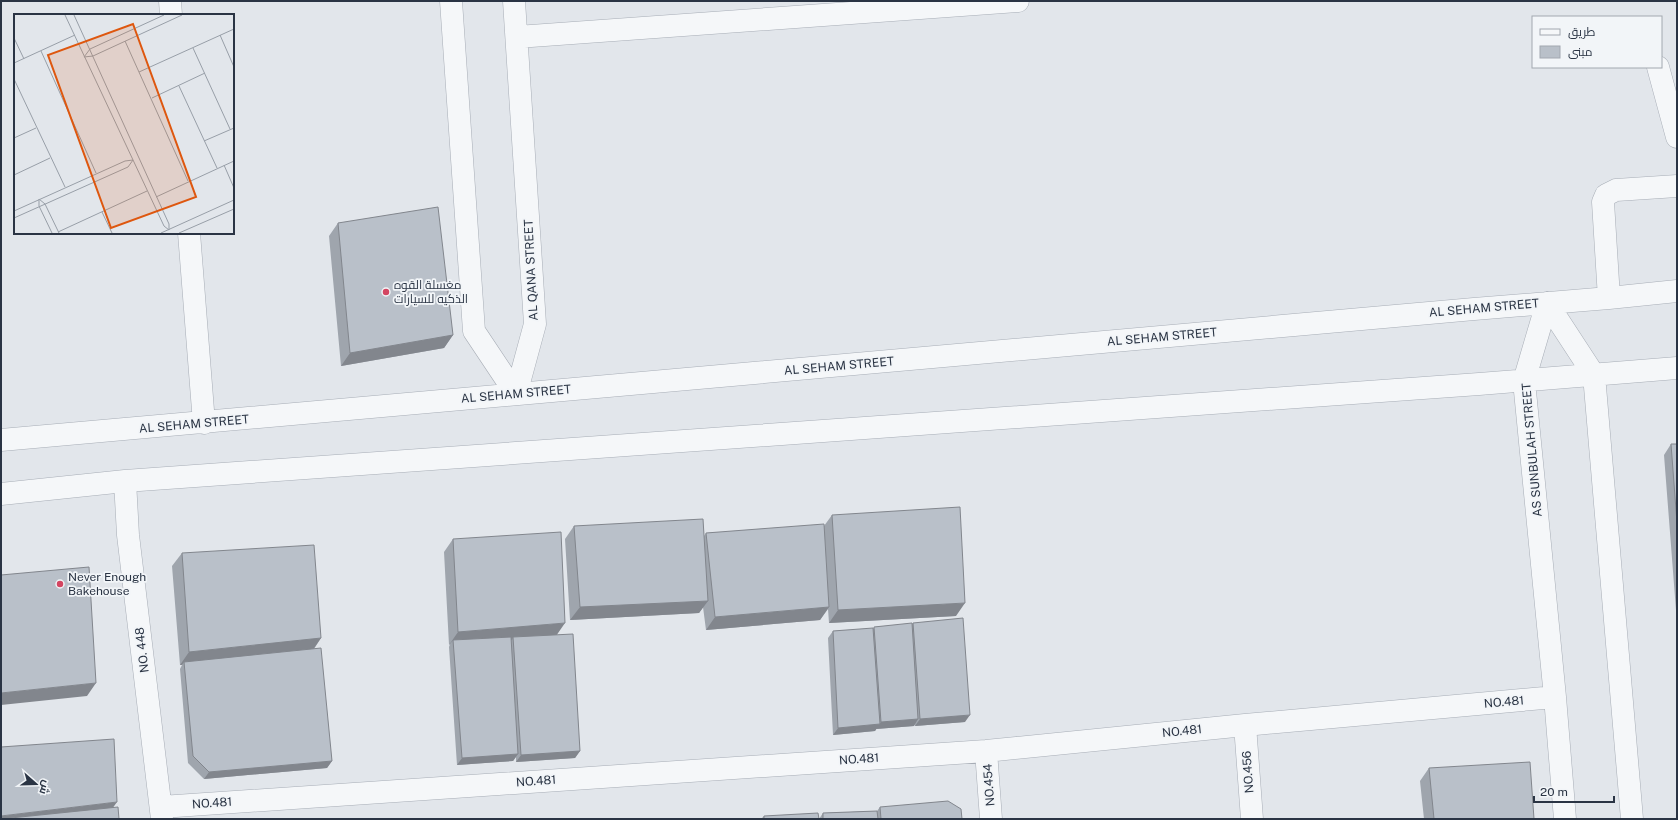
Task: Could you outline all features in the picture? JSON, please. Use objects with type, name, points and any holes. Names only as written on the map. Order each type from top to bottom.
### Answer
[{"type":"street","points":[[170,1],[171,14]]},
{"type":"street","points":[[451,1],[474,331],[516,394]]},
{"type":"street","name":"AL QANA STREET","points":[[514,1],[535,324],[516,394]]},
{"type":"street","points":[[517,37],[1018,1]]},
{"type":"street","points":[[1658,68],[1677,137]]},
{"type":"street","points":[[1609,298],[1603,202],[1606,194],[1616,190],[1677,186]]},
{"type":"street","points":[[189,234],[204,423]]},
{"type":"street","name":"AL SEHAM STREET","points":[[1,440],[1677,291]]},
{"type":"street","points":[[1547,303],[1594,375],[1632,819]]},
{"type":"street","name":"AS SUNBULAH STREET","points":[[1547,303],[1524,381],[1555,697],[1565,819]]},
{"type":"street","points":[[1,494],[125,481],[1524,381],[1677,368]]},
{"type":"street","name":"NO. 448","points":[[125,481],[128,535],[162,813]]},
{"type":"street","name":"NO.481","points":[[162,813],[986,751],[1245,725],[1555,697]]},
{"type":"street","name":"NO.456","points":[[1245,725],[1252,819]]},
{"type":"street","name":"NO.454","points":[[986,751],[991,819]]},
{"type":"building","name":"مغسلة القوه الذكيه للسيارات","points":[[438,207],[453,335],[350,353],[338,223]]},
{"type":"building","points":[[1671,444],[1677,444],[1677,523]]},
{"type":"building","points":[[960,507],[965,603],[838,610],[832,515]]},
{"type":"building","points":[[703,519],[708,601],[580,607],[574,526]]},
{"type":"building","points":[[824,524],[829,607],[715,617],[706,533]]},
{"type":"building","points":[[561,532],[565,623],[458,632],[453,539]]},
{"type":"building","points":[[314,545],[321,638],[189,652],[182,553]]},
{"type":"building","points":[[89,567],[96,683],[1,693],[1,575]]},
{"type":"building","points":[[963,618],[970,715],[920,719],[913,623]]},
{"type":"building","points":[[912,623],[918,719],[881,722],[874,627]]},
{"type":"building","points":[[873,628],[880,724],[838,728],[833,631]]},
{"type":"building","points":[[573,634],[580,751],[521,755],[513,637]]},
{"type":"building","points":[[511,637],[518,754],[462,758],[453,640]]},
{"type":"building","points":[[321,648],[332,761],[209,772],[193,756],[184,662]]},
{"type":"building","points":[[114,739],[117,802],[1,816],[1,747]]},
{"type":"building","points":[[1530,762],[1534,819],[1434,819],[1429,768]]},
{"type":"building","points":[[948,801],[961,809],[962,819],[881,819],[880,807]]},
{"type":"building","points":[[118,807],[119,819],[1,819]]},
{"type":"building","points":[[877,811],[878,819],[823,819],[823,813]]},
{"type":"building","points":[[818,813],[819,819],[764,819],[764,816]]},
{"type":"place","name":"مغسلة القوه الذكيه للسيارات","points":[[386,292]]},
{"type":"place","name":"Never Enough Bakehouse","points":[[60,584]]}]
